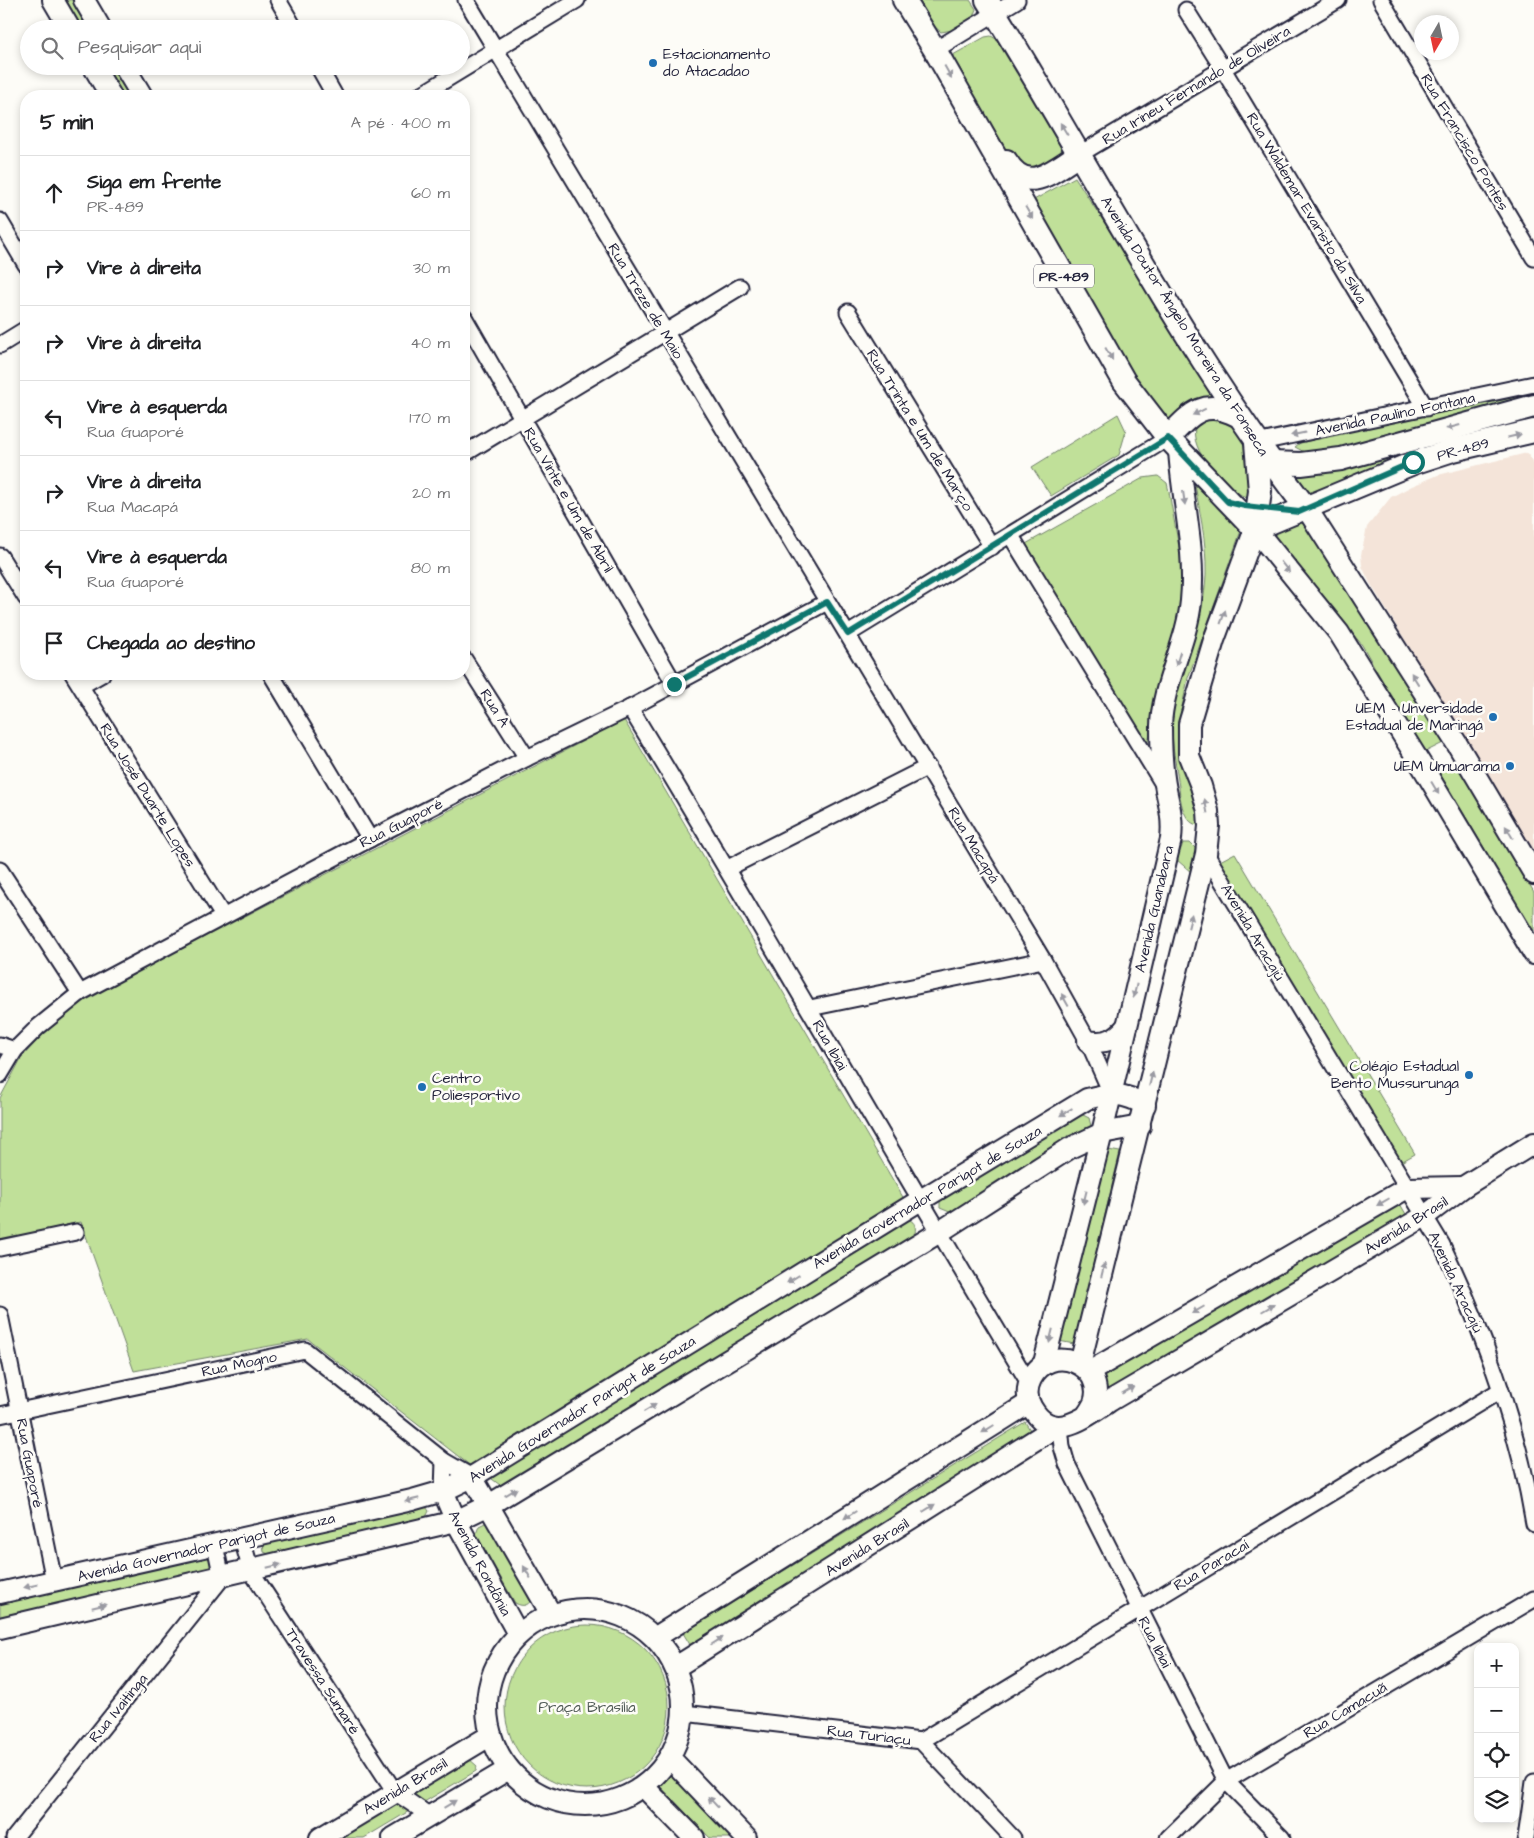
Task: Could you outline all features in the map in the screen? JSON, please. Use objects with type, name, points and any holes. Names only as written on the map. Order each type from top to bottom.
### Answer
[{"type":"main road","name":"PR-489","points":[[904,0],[992,148],[1124,381],[1173,444],[1228,502],[1256,518],[1303,510],[1413,462],[1453,450],[1534,431]]},
{"type":"main road","name":"Avenida Doutor Ângelo Moreira da Fonseca","points":[[991,7],[1080,154],[1130,244],[1237,415],[1303,510]]},
{"type":"main road","points":[[992,148],[999,150],[1014,173],[1030,180],[1046,175],[1080,154]]},
{"type":"main road","name":"PR-489","points":[[1271,463],[1309,464],[1341,459],[1534,406]]},
{"type":"main road","points":[[1173,444],[1186,420],[1203,409],[1213,407],[1224,409],[1237,415]]},
{"type":"main road","points":[[1256,442],[1259,468],[1256,518]]},
{"type":"street","points":[[53,0],[65,20]]},
{"type":"street","points":[[84,0],[96,20]]},
{"type":"street","points":[[278,0],[290,20]]},
{"type":"street","name":"Rua Treze de Maio","points":[[466,0],[827,602]]},
{"type":"street","points":[[470,66],[577,0]]},
{"type":"street","points":[[935,50],[991,7],[1017,0]]},
{"type":"street","name":"Rua Irineu Fernando de Oliveira","points":[[1080,154],[1338,0]]},
{"type":"street","name":"Rua Francisco Pontes","points":[[1381,0],[1534,258]]},
{"type":"street","name":"Rua Waldemar Evaristo da Silva","points":[[1186,10],[1223,68],[1426,408]]},
{"type":"street","points":[[98,75],[107,90]]},
{"type":"street","points":[[129,75],[138,90]]},
{"type":"street","points":[[323,75],[332,90]]},
{"type":"street","points":[[429,90],[454,75]]},
{"type":"street","points":[[0,221],[20,255]]},
{"type":"street","points":[[470,450],[740,287]]},
{"type":"street","name":"Rua Trinta e Um de Março","points":[[848,312],[992,547]]},
{"type":"street","name":"Rua Vinte e Um de Abril","points":[[470,327],[674,684]]},
{"type":"street","points":[[0,345],[20,333]]},
{"type":"street","name":"Avenida Paulino Fontana","points":[[1256,442],[1534,384]]},
{"type":"street","points":[[848,634],[992,547],[1173,444]]},
{"type":"street","name":"Avenida Guanabara","points":[[1044,1363],[1102,1132],[1171,839],[1173,822],[1166,790],[1161,725],[1164,705],[1185,636],[1191,602],[1192,572],[1173,444]]},
{"type":"street","name":"Avenida Doutor Ângelo Moreira da Fonseca","points":[[1303,510],[1457,744],[1534,874]]},
{"type":"street","points":[[1084,1368],[1206,854],[1209,826],[1208,811],[1201,786],[1189,756],[1188,724],[1214,640],[1256,518]]},
{"type":"street","points":[[1256,518],[1339,633],[1422,766],[1534,954]]},
{"type":"street","points":[[1011,536],[1166,790]]},
{"type":"street","points":[[0,556],[20,588]]},
{"type":"street","name":"Rua Macapá","points":[[827,602],[928,766],[1043,960],[1088,1041],[1111,1093]]},
{"type":"street","name":"Rua Guaporé","points":[[0,1075],[7,1048],[80,993],[370,839],[527,758],[630,708],[827,602]]},
{"type":"street","name":"Rua A","points":[[470,668],[527,758]]},
{"type":"street","name":"Rua José Duarte Lopes","points":[[77,680],[223,916]]},
{"type":"street","points":[[275,680],[370,839]]},
{"type":"street","name":"Rua Ibiai","points":[[630,708],[728,868],[938,1233],[1029,1383]]},
{"type":"street","points":[[728,868],[928,766]]},
{"type":"street","name":"Avenida Aracajú","points":[[1206,854],[1442,1245],[1462,1287],[1501,1390],[1526,1479],[1534,1524]]},
{"type":"street","points":[[0,870],[80,993]]},
{"type":"street","points":[[810,1008],[1043,960]]},
{"type":"street","points":[[1088,1041],[1098,1043],[1110,1041],[1127,1026]]},
{"type":"street","points":[[1111,1093],[1126,1096],[1145,1105]]},
{"type":"street","name":"Avenida Governador Parigot de Souza","points":[[0,1593],[412,1500],[443,1491],[472,1477],[919,1200],[1087,1099],[1111,1093]]},
{"type":"street","points":[[0,1628],[222,1578],[456,1521],[490,1505],[938,1233],[1070,1148],[1102,1132],[1140,1126]]},
{"type":"street","points":[[1463,1187],[1534,1143]]},
{"type":"street","points":[[1070,1148],[1092,1166]]},
{"type":"street","name":"Avenida Brasil","points":[[1084,1368],[1407,1188],[1463,1187]]},
{"type":"street","name":"Avenida Brasil","points":[[1086,1416],[1425,1216],[1463,1187]]},
{"type":"street","points":[[0,1248],[76,1232]]},
{"type":"street","name":"Rua Guaporé","points":[[0,1315],[54,1581]]},
{"type":"street","name":"Rua Mogno","points":[[0,1415],[305,1350],[444,1460],[472,1477]]},
{"type":"street","points":[[1056,1359],[1069,1359],[1084,1368],[1095,1387],[1094,1402],[1086,1416],[1079,1422],[1059,1426],[1045,1422],[1035,1414],[1029,1403],[1029,1383],[1035,1372],[1044,1363],[1056,1359]]},
{"type":"street","name":"Rua Paracaí","points":[[921,1741],[1501,1390]]},
{"type":"street","points":[[656,1637],[1029,1403]]},
{"type":"street","name":"Rua Ibiai","points":[[1059,1426],[1067,1464],[1226,1781],[1282,1838]]},
{"type":"street","name":"Avenida Brasil","points":[[676,1667],[1059,1426]]},
{"type":"street","points":[[443,1491],[444,1460]]},
{"type":"street","points":[[472,1477],[490,1505],[551,1614]]},
{"type":"street","name":"Avenida Rondônia","points":[[443,1491],[456,1521],[518,1634]]},
{"type":"street","name":"Travessa Sumaré","points":[[242,1539],[251,1571],[395,1792]]},
{"type":"street","points":[[215,1545],[222,1578]]},
{"type":"street","name":"Rua Ivaitinga","points":[[14,1838],[222,1578]]},
{"type":"street","name":"Rua Camacuã","points":[[1168,1838],[1226,1781],[1534,1598]]},
{"type":"street","points":[[579,1608],[607,1610],[633,1620],[656,1637],[676,1667],[683,1689],[684,1713],[680,1736],[670,1758],[644,1787],[622,1798],[598,1805],[573,1804],[548,1798],[527,1786],[508,1769],[491,1735],[487,1706],[488,1692],[493,1670],[504,1651],[518,1634],[551,1614],[579,1608]]},
{"type":"street","name":"Rua Turiaçu","points":[[684,1713],[921,1741],[1012,1838]]},
{"type":"street","name":"Avenida Brasil","points":[[320,1838],[491,1735]]},
{"type":"street","points":[[670,1758],[746,1838]]},
{"type":"street","points":[[394,1838],[508,1769]]},
{"type":"street","points":[[1526,1838],[1534,1782]]},
{"type":"street","points":[[644,1787],[694,1838]]},
{"type":"street","points":[[395,1792],[430,1816]]},
{"type":"shaded area","name":"UEM - Unversidade Estadual de Maringá","points":[[1527,453],[1534,464],[1534,851],[1370,583],[1362,566],[1361,555],[1367,527],[1391,497],[1438,475]]},
{"type":"green space","points":[[62,0],[72,0],[84,20],[74,20]]},
{"type":"green space","points":[[919,0],[970,0],[976,9],[973,17],[953,30],[941,32],[935,27]]},
{"type":"green space","points":[[991,36],[1000,41],[1061,147],[1062,159],[1031,176],[1000,143],[952,61],[953,55],[985,37]]},
{"type":"green space","points":[[107,75],[117,75],[126,90],[116,90]]},
{"type":"green space","points":[[1075,177],[1216,397],[1200,398],[1188,404],[1179,415],[1172,430],[1141,386],[1032,201]]},
{"type":"green space","points":[[1534,389],[1534,401],[1398,431],[1343,450],[1308,454],[1295,447],[1300,443]]},
{"type":"green space","points":[[1118,414],[1126,431],[1119,455],[1051,496],[1032,467]]},
{"type":"green space","points":[[1212,415],[1230,424],[1242,439],[1248,459],[1251,500],[1231,488],[1221,479],[1203,457],[1197,446],[1196,425]]},
{"type":"green space","points":[[1534,416],[1534,428],[1309,499],[1290,475]]},
{"type":"green space","points":[[1193,472],[1242,528],[1188,678],[1178,726],[1181,745],[1201,822],[1198,825],[1189,820],[1181,804],[1172,733],[1175,700],[1198,624],[1205,592],[1206,561],[1204,536]]},
{"type":"green space","points":[[1158,476],[1167,483],[1182,564],[1181,617],[1166,657],[1147,747],[1024,545],[1143,478]]},
{"type":"green space","points":[[1301,520],[1444,740],[1443,743],[1427,751],[1421,748],[1362,645],[1273,536],[1273,532]]},
{"type":"green space","name":"Centro Poliesportivo","points":[[624,720],[904,1199],[472,1467],[308,1339],[134,1371],[81,1222],[0,1240],[0,1098],[22,1057],[46,1031],[79,1002]]},
{"type":"green space","points":[[1452,761],[1456,762],[1534,892],[1534,931],[1439,772],[1441,767]]},
{"type":"green space","points":[[1183,843],[1190,843],[1196,849],[1191,872],[1177,860]]},
{"type":"green space","points":[[1235,853],[1415,1154],[1401,1162],[1220,861]]},
{"type":"green space","points":[[1081,1114],[1089,1118],[1091,1126],[1089,1130],[952,1213],[940,1208],[940,1198]]},
{"type":"green space","points":[[1102,1149],[1120,1152],[1074,1344],[1054,1340]]},
{"type":"green space","points":[[1399,1202],[1407,1216],[1103,1397],[1099,1379]]},
{"type":"green space","points":[[905,1219],[914,1223],[915,1232],[913,1239],[504,1485],[500,1485],[492,1479],[491,1475]]},
{"type":"green space","points":[[1025,1422],[1034,1436],[692,1648],[683,1633]]},
{"type":"green space","points":[[424,1504],[429,1511],[424,1521],[271,1555],[264,1552],[263,1541]]},
{"type":"green space","points":[[487,1522],[493,1527],[533,1596],[526,1605],[515,1603],[476,1534],[479,1526]]},
{"type":"green space","points":[[203,1552],[211,1557],[212,1563],[208,1571],[0,1619],[0,1598]]},
{"type":"green space","name":"Praça Brasília","points":[[595,1625],[611,1628],[626,1634],[651,1655],[660,1668],[666,1683],[669,1707],[668,1723],[660,1746],[639,1771],[626,1780],[611,1786],[579,1789],[563,1786],[548,1780],[523,1759],[514,1746],[508,1731],[505,1699],[508,1683],[514,1668],[535,1643],[548,1634],[563,1628]]},
{"type":"green space","points":[[468,1758],[477,1766],[476,1771],[364,1838],[338,1838]]},
{"type":"green space","points":[[673,1774],[736,1838],[710,1838],[660,1786]]},
{"type":"place","name":"Estacionamento do Atacadao","points":[[653,63]]},
{"type":"place","name":"UEM - Unversidade Estadual de Maringá","points":[[1493,717]]},
{"type":"place","name":"UEM Umuarama","points":[[1510,766]]},
{"type":"place","name":"Colégio Estadual Bento Mussurunga","points":[[1469,1075]]},
{"type":"place","name":"Centro Poliesportivo","points":[[422,1087]]},
{"type":"route","points":[[674,684],[827,602],[848,634],[1011,536],[1168,438],[1228,502],[1245,506],[1299,512],[1413,462]]}]
